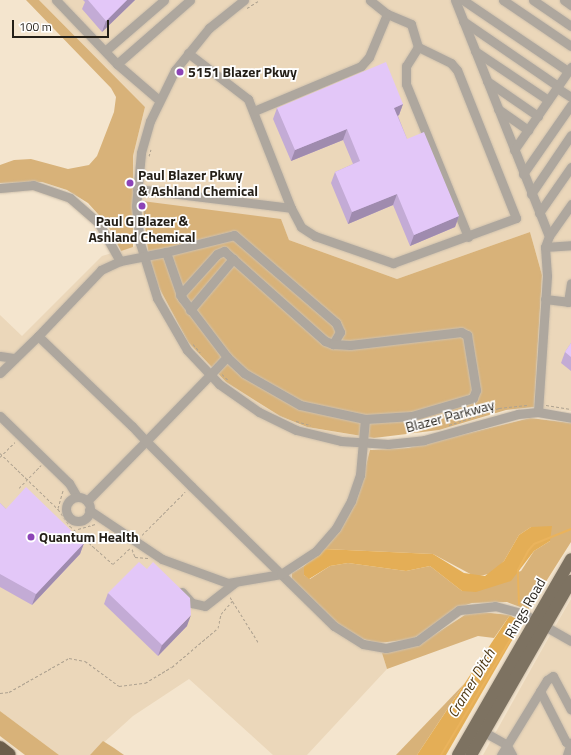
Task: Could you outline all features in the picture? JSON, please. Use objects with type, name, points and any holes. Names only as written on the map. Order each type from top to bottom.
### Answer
[{"type":"highway","points":[[0,748],[9,755]]},
{"type":"main road","name":"Rings Road","points":[[471,755],[541,623],[571,559]]},
{"type":"main road","name":"Rings Road","points":[[458,755],[541,623],[571,581]]},
{"type":"street","points":[[56,0],[117,64],[160,100]]},
{"type":"street","points":[[105,51],[164,0]]},
{"type":"street","points":[[117,64],[190,0]]},
{"type":"street","points":[[188,53],[248,99],[291,208],[301,227],[315,236],[393,263],[468,237],[516,218],[457,70],[451,63],[418,47],[411,24],[387,14],[370,0]]},
{"type":"street","points":[[455,0],[523,174],[549,236]]},
{"type":"street","points":[[463,0],[570,69],[514,150]]},
{"type":"street","points":[[503,0],[571,46]]},
{"type":"street","points":[[533,0],[571,26]]},
{"type":"street","points":[[564,0],[571,4]]},
{"type":"street","name":"Blazer Parkway","points":[[240,1],[210,28],[188,53],[160,100],[141,153],[137,189],[143,257],[169,322],[210,376],[245,404],[283,424],[322,437],[365,444],[424,440],[502,417],[538,412],[571,418]]},
{"type":"street","points":[[254,111],[361,66],[369,57],[387,14]]},
{"type":"street","points":[[463,21],[571,97]]},
{"type":"street","points":[[418,47],[406,66],[406,84],[468,237]]},
{"type":"street","points":[[475,51],[548,100]]},
{"type":"street","points":[[487,80],[538,116]]},
{"type":"street","points":[[523,174],[571,105]]},
{"type":"street","points":[[498,109],[528,130]]},
{"type":"street","points":[[531,194],[571,135]]},
{"type":"street","points":[[539,213],[571,167]]},
{"type":"street","points":[[0,188],[33,185],[70,198],[98,222],[120,261]]},
{"type":"street","points":[[137,189],[291,208]]},
{"type":"street","points":[[538,412],[545,299],[545,247],[549,236],[571,204]]},
{"type":"street","points":[[0,372],[38,336],[101,270],[120,261],[166,252],[234,235],[336,323],[340,332],[333,344]]},
{"type":"street","points":[[545,247],[571,245]]},
{"type":"street","points":[[166,252],[180,295],[227,358],[244,373],[300,405],[365,419],[412,416],[473,398],[476,390],[467,335],[461,332],[350,345],[333,344],[325,341],[224,251],[217,254],[180,295]]},
{"type":"street","points":[[190,310],[233,259]]},
{"type":"street","points":[[545,299],[569,303],[571,282]]},
{"type":"street","points":[[38,336],[334,626],[363,644],[386,648],[417,641],[470,607],[510,608],[541,623],[571,641]]},
{"type":"street","points":[[0,356],[15,358]]},
{"type":"street","points":[[77,497],[67,503],[70,518],[80,520],[88,506],[146,441],[227,358]]},
{"type":"street","points":[[0,416],[69,483],[77,497],[162,559],[198,575],[236,582],[281,574],[316,552],[336,528],[360,475],[365,444],[365,419]]},
{"type":"street","points":[[180,590],[192,603],[205,606],[236,582]]},
{"type":"street","points":[[501,755],[506,744],[540,691],[553,676],[571,710]]},
{"type":"street","points":[[540,691],[566,742],[571,744],[567,755]]},
{"type":"street","points":[[484,732],[506,744],[512,755]]},
{"type":"path","points":[[0,457],[20,437]]},
{"type":"path","points":[[19,488],[46,460]]},
{"type":"path","points":[[58,509],[62,492],[69,483]]},
{"type":"path","points":[[78,529],[96,524],[102,516]]},
{"type":"path","points":[[131,546],[135,557],[141,560],[151,557]]},
{"type":"path","points":[[225,592],[233,600],[258,642]]},
{"type":"path","points":[[0,693],[9,692],[69,658],[85,661],[119,686],[145,683],[172,667],[218,628],[221,614],[233,600]]},
{"type":"shaded area","points":[[26,0],[39,0],[145,107],[133,156],[133,247],[121,251],[107,224],[88,203],[67,190],[42,182],[0,183],[0,165],[14,160],[31,159],[68,169],[89,165],[97,156],[114,112],[116,97],[111,88]]},
{"type":"shaded area","points":[[39,0],[571,0],[571,411],[534,407],[542,275],[530,232],[397,279],[289,240],[281,220],[130,201],[133,156],[145,107]]},
{"type":"shaded area","points":[[142,201],[281,219],[289,240],[397,279],[530,232],[542,275],[534,407],[506,410],[439,430],[374,438],[307,427],[280,416],[226,382],[188,342],[156,282],[148,251]]},
{"type":"shaded area","points":[[146,243],[156,282],[188,342],[226,382],[280,416],[306,427],[374,438],[358,497],[344,523],[324,549],[292,572],[379,643],[387,669],[307,755],[273,755],[189,679],[133,716],[90,755],[59,755],[0,711],[0,315],[22,336],[102,256]]},
{"type":"shaded area","points":[[530,418],[571,423],[571,542],[528,610],[507,602],[472,603],[457,608],[413,639],[379,643],[359,638],[343,629],[292,579],[292,573],[304,566],[304,575],[310,579],[330,566],[348,563],[406,571],[430,566],[462,591],[521,571],[534,551],[550,541],[531,527],[519,535],[504,561],[492,573],[476,577],[433,554],[324,549],[344,523],[358,497],[370,450],[408,448]]},
{"type":"shaded area","points":[[552,526],[550,541],[534,551],[511,581],[476,592],[462,591],[430,566],[406,571],[348,563],[330,566],[309,579],[304,575],[304,566],[324,549],[433,554],[464,573],[485,576],[504,561],[519,535],[531,527]]},
{"type":"shaded area","points":[[571,599],[571,755],[483,755],[549,637]]},
{"type":"shaded area","points":[[471,611],[510,615],[494,638],[478,636],[387,669],[382,653],[423,642]]},
{"type":"shaded area","points":[[510,615],[522,623],[446,755],[417,755]]},
{"type":"shaded area","points":[[464,684],[417,755],[396,755]]},
{"type":"shaded area","points":[[0,711],[59,755],[25,755],[0,736]]},
{"type":"shaded area","points":[[103,741],[114,748],[124,755],[90,755]]},
{"type":"building","points":[[88,0],[127,0],[106,21]]},
{"type":"building","points":[[386,62],[403,104],[394,108],[407,139],[424,132],[459,216],[414,235],[397,194],[352,212],[335,172],[360,161],[347,129],[295,150],[277,108]]},
{"type":"building","points":[[571,343],[571,357],[565,352]]},
{"type":"building","name":"Quantum Health","points":[[26,487],[84,543],[36,594],[0,574],[0,503],[6,509]]},
{"type":"building","points":[[139,562],[147,569],[153,562],[190,598],[191,615],[162,645],[108,593]]},
{"type":"waterway","name":"Cramer Ditch","points":[[519,604],[518,570],[528,551],[534,544],[571,529]]},
{"type":"waterway","name":"Cramer Ditch","points":[[441,755],[513,635],[516,620]]},
{"type":"place","name":"5151 Blazer Pkwy","points":[[180,72]]},
{"type":"place","name":"Paul Blazer Pkwy & Ashland Chemical","points":[[130,183]]},
{"type":"place","name":"Paul G Blazer & Ashland Chemical","points":[[142,206]]},
{"type":"place","name":"Quantum Health","points":[[31,537]]}]
